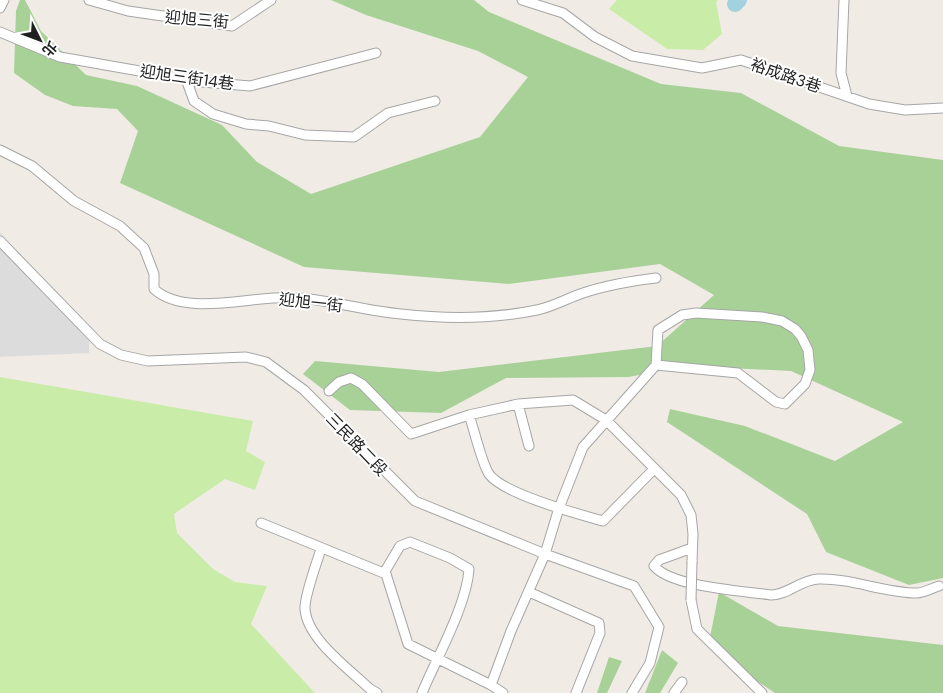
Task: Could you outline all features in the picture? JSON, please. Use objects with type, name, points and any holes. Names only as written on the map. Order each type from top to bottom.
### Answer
[{"type":"street","points":[[0,8],[4,0]]},
{"type":"street","name":"迎旭三街","points":[[89,0],[128,11],[232,26],[270,0]]},
{"type":"street","name":"裕成路3巷","points":[[522,0],[563,13],[595,37],[632,56],[702,68],[741,60],[869,104],[905,110],[943,108]]},
{"type":"street","points":[[844,0],[841,73],[846,96]]},
{"type":"street","name":"迎旭三街14巷","points":[[0,32],[60,57],[186,79],[250,86],[376,53]]},
{"type":"street","points":[[186,79],[194,101],[213,114],[246,124],[269,126],[305,135],[354,137],[388,113],[435,101]]},
{"type":"street","name":"迎旭一街","points":[[0,150],[32,166],[74,201],[120,226],[144,248],[154,274],[154,289],[164,298],[177,302],[200,305],[261,298],[299,298],[401,314],[466,318],[538,310],[584,293],[622,282],[656,278]]},
{"type":"street","name":"三民路二段","points":[[0,241],[100,344],[121,355],[148,360],[246,356],[266,362],[304,390],[415,501],[545,554],[634,586],[659,627],[650,663],[632,693]]},
{"type":"street","points":[[491,685],[511,630],[545,554],[559,508],[583,447],[656,364],[658,330],[682,315],[696,313],[762,317],[782,322],[801,336],[808,350],[810,370],[805,384],[785,404],[776,402],[738,373],[656,364]]},
{"type":"street","points":[[329,391],[339,382],[351,378],[362,384],[411,434],[469,415],[518,404],[572,400],[606,420],[682,495],[691,514],[694,534],[691,600],[697,629],[762,693]]},
{"type":"street","points":[[518,404],[529,446]]},
{"type":"street","points":[[469,415],[489,474],[503,485],[559,508],[603,522],[654,469]]},
{"type":"street","points":[[261,523],[384,573]]},
{"type":"street","points":[[422,693],[437,658],[449,634],[468,579],[468,569],[450,558],[410,542],[400,546],[384,573],[408,644],[437,658],[491,685],[503,693]]},
{"type":"street","points":[[692,548],[659,560],[654,566],[660,572],[680,582],[771,595],[777,595],[804,581],[817,579],[846,581],[919,594],[939,586]]},
{"type":"street","points":[[321,549],[305,608],[312,631],[370,689],[377,693]]},
{"type":"street","points":[[529,592],[600,623],[600,633],[576,693]]},
{"type":"street","points":[[674,693],[682,682]]},
{"type":"shaded area","points":[[0,232],[89,337],[89,353],[0,357]]},
{"type":"green space","points":[[20,0],[25,0],[41,31],[86,75],[137,86],[222,125],[257,162],[311,194],[480,137],[528,77],[478,51],[366,15],[331,0],[474,0],[489,12],[661,84],[741,93],[839,146],[943,160],[943,578],[909,585],[826,552],[807,514],[667,422],[670,409],[745,426],[835,461],[903,422],[791,371],[686,366],[629,377],[506,378],[441,413],[350,410],[303,374],[315,361],[439,372],[657,346],[714,295],[660,264],[509,284],[304,267],[120,183],[138,131],[117,109],[73,106],[45,95],[14,73],[16,11]]},
{"type":"green space","points":[[617,0],[718,0],[716,2],[722,34],[703,50],[667,49],[609,9]]},
{"type":"green space","points":[[0,377],[253,421],[246,451],[265,462],[255,490],[225,479],[174,514],[177,533],[213,569],[235,582],[267,586],[251,624],[315,693],[0,693]]},
{"type":"green space","points":[[719,592],[778,626],[943,645],[943,693],[775,693],[730,663],[709,642]]},
{"type":"green space","points":[[662,650],[678,663],[660,693],[645,693]]},
{"type":"green space","points":[[609,657],[622,661],[607,693],[597,693]]},
{"type":"waterway","points":[[735,4],[739,0]]}]
